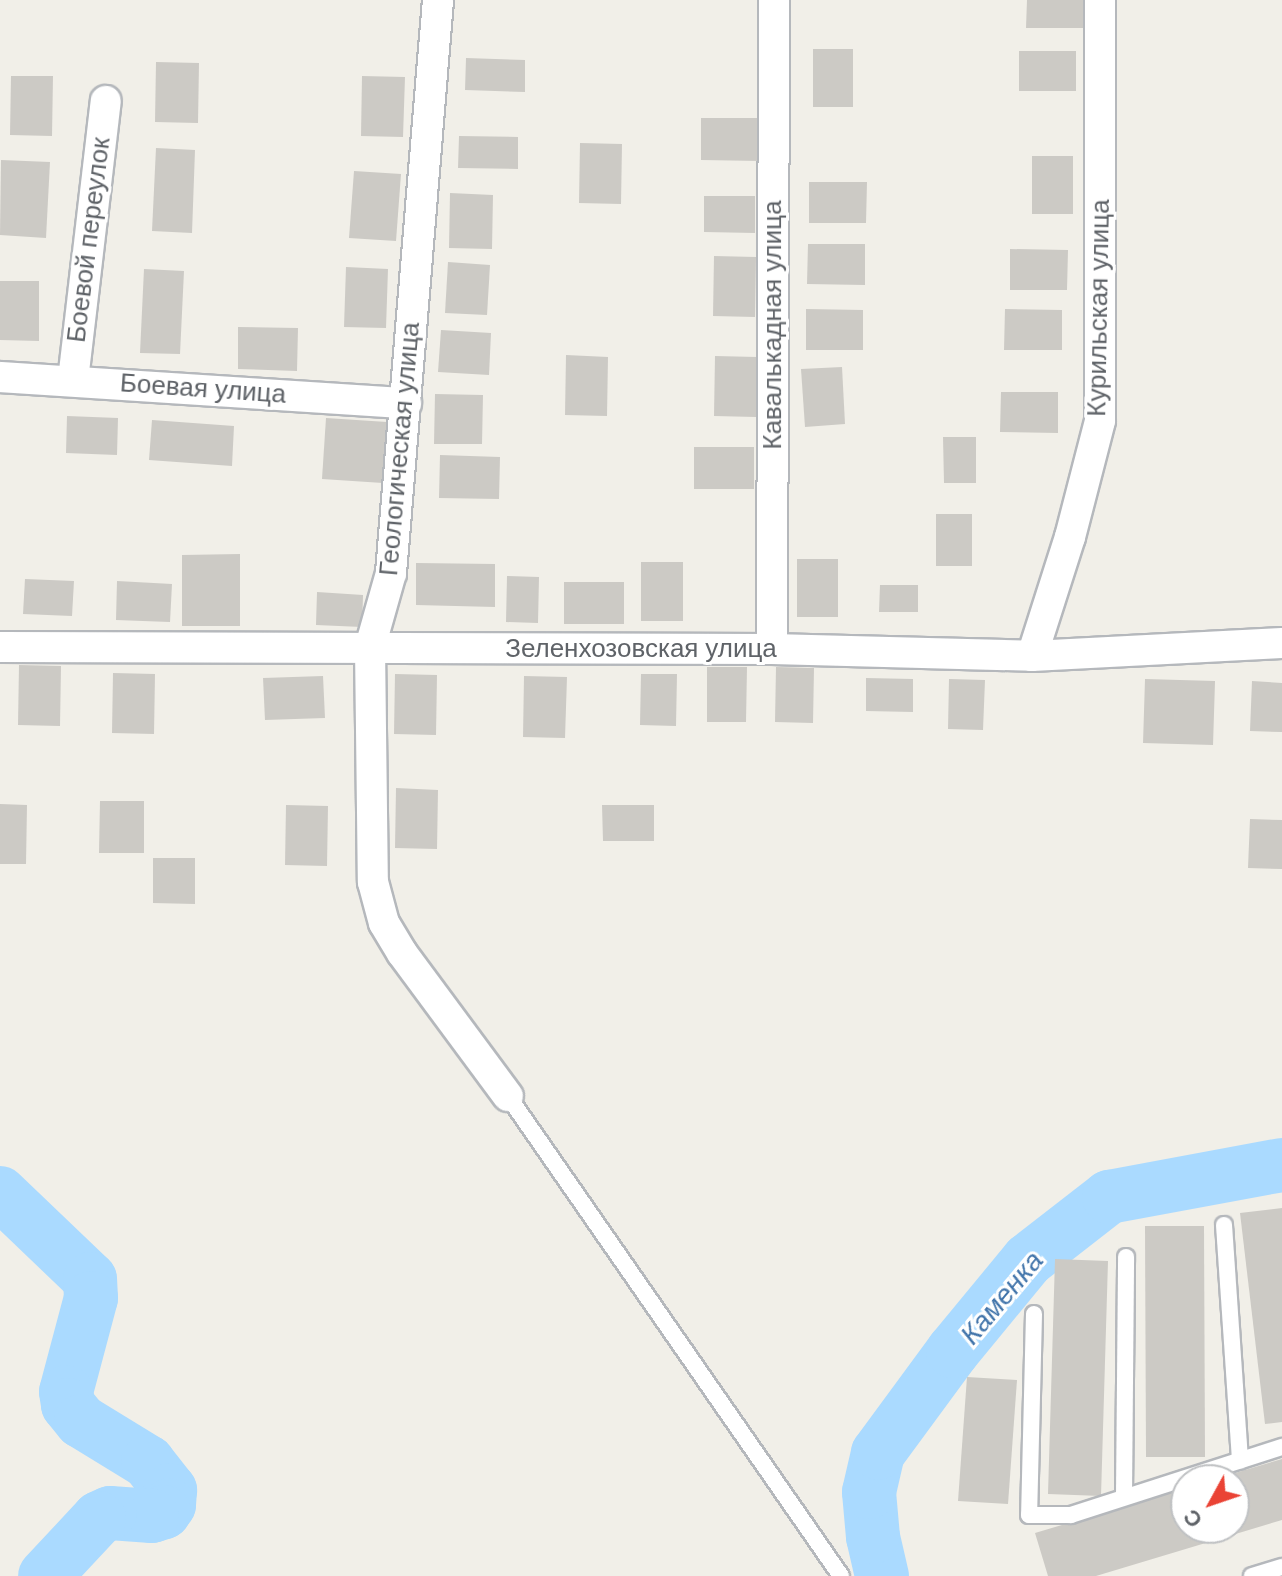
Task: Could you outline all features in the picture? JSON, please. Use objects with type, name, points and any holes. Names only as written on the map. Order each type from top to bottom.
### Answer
[{"type":"street","name":"Геологическая улица","points":[[438,0],[391,573],[370,647],[373,882],[384,923],[402,953],[508,1096]]},
{"type":"street","name":"Кавалькадная улица","points":[[772,649],[774,0]]},
{"type":"street","name":"Курильская улица","points":[[1032,656],[1070,537],[1100,421],[1100,0]]},
{"type":"street","name":"Боевой переулок","points":[[73,380],[106,101]]},
{"type":"street","name":"Боевая улица","points":[[0,377],[406,403]]},
{"type":"street","name":"Зеленхозовская улица","points":[[0,647],[772,649],[1032,656],[1282,643]]},
{"type":"lane","points":[[508,1096],[841,1576]]},
{"type":"lane","points":[[1224,1225],[1240,1460]]},
{"type":"lane","points":[[1124,1496],[1126,1257]]},
{"type":"lane","points":[[1034,1314],[1029,1515],[1071,1515],[1282,1447]]},
{"type":"lane","points":[[1252,1576],[1282,1567]]},
{"type":"building","points":[[1027,0],[1084,0],[1084,28],[1026,28]]},
{"type":"building","points":[[813,49],[853,49],[853,107],[813,107]]},
{"type":"building","points":[[1019,51],[1076,51],[1076,91],[1019,91]]},
{"type":"building","points":[[466,58],[525,60],[525,92],[465,90]]},
{"type":"building","points":[[156,62],[199,63],[198,123],[155,122]]},
{"type":"building","points":[[11,76],[53,76],[52,136],[10,135]]},
{"type":"building","points":[[362,76],[405,77],[403,137],[361,136]]},
{"type":"building","points":[[701,118],[761,118],[761,161],[701,160]]},
{"type":"building","points":[[459,136],[518,137],[518,169],[458,168]]},
{"type":"building","points":[[580,143],[622,144],[621,204],[579,203]]},
{"type":"building","points":[[156,148],[195,150],[192,233],[152,231]]},
{"type":"building","points":[[1032,156],[1073,156],[1073,214],[1032,214]]},
{"type":"building","points":[[1,160],[50,162],[46,238],[0,235]]},
{"type":"building","points":[[354,171],[401,174],[396,241],[349,238]]},
{"type":"building","points":[[809,182],[867,182],[866,223],[809,223]]},
{"type":"building","points":[[450,193],[493,195],[492,249],[449,248]]},
{"type":"building","points":[[704,196],[755,196],[755,233],[704,232]]},
{"type":"building","points":[[808,244],[865,244],[865,285],[807,284]]},
{"type":"building","points":[[1010,249],[1068,250],[1067,290],[1010,290]]},
{"type":"building","points":[[714,256],[756,257],[755,317],[713,316]]},
{"type":"building","points":[[448,262],[490,265],[487,315],[445,313]]},
{"type":"building","points":[[346,267],[388,269],[386,328],[344,327]]},
{"type":"building","points":[[144,269],[184,271],[180,354],[140,353]]},
{"type":"building","points":[[0,281],[39,281],[39,341],[0,340]]},
{"type":"building","points":[[806,309],[863,310],[863,350],[806,350]]},
{"type":"building","points":[[1005,309],[1062,310],[1062,350],[1004,350]]},
{"type":"building","points":[[238,327],[298,328],[297,371],[238,369]]},
{"type":"building","points":[[441,330],[491,333],[489,375],[438,372]]},
{"type":"building","points":[[566,355],[608,357],[607,416],[565,415]]},
{"type":"building","points":[[715,356],[757,357],[756,417],[714,416]]},
{"type":"building","points":[[842,367],[845,424],[805,427],[801,369]]},
{"type":"building","points":[[1001,392],[1058,392],[1058,433],[1000,432]]},
{"type":"building","points":[[435,394],[483,395],[482,444],[434,444]]},
{"type":"building","points":[[67,416],[118,418],[117,455],[66,453]]},
{"type":"building","points":[[326,418],[387,422],[383,483],[322,479]]},
{"type":"building","points":[[152,420],[234,426],[232,466],[149,460]]},
{"type":"building","points":[[943,437],[976,437],[976,483],[944,483]]},
{"type":"building","points":[[694,447],[754,447],[754,489],[694,489]]},
{"type":"building","points":[[440,455],[500,457],[499,499],[439,498]]},
{"type":"building","points":[[936,514],[972,514],[972,566],[936,566]]},
{"type":"building","points":[[240,554],[240,626],[182,626],[182,555]]},
{"type":"building","points":[[797,559],[838,559],[838,617],[797,617]]},
{"type":"building","points":[[641,562],[683,562],[683,621],[641,621]]},
{"type":"building","points":[[416,563],[495,564],[495,607],[416,605]]},
{"type":"building","points":[[507,576],[539,577],[538,623],[506,622]]},
{"type":"building","points":[[25,579],[74,581],[72,616],[23,614]]},
{"type":"building","points":[[117,581],[172,584],[170,622],[116,620]]},
{"type":"building","points":[[564,582],[624,582],[624,624],[564,624]]},
{"type":"building","points":[[880,585],[918,585],[918,612],[879,612]]},
{"type":"building","points":[[317,592],[363,595],[362,627],[316,625]]},
{"type":"building","points":[[19,665],[61,666],[60,726],[18,725]]},
{"type":"building","points":[[707,667],[747,667],[746,722],[707,722]]},
{"type":"building","points":[[776,667],[814,668],[813,723],[775,722]]},
{"type":"building","points":[[113,673],[155,674],[154,734],[112,733]]},
{"type":"building","points":[[395,674],[437,675],[436,735],[394,734]]},
{"type":"building","points":[[641,674],[677,674],[676,726],[640,725]]},
{"type":"building","points":[[323,676],[325,718],[265,720],[263,678]]},
{"type":"building","points":[[524,676],[567,677],[565,738],[523,737]]},
{"type":"building","points":[[866,678],[913,679],[913,712],[866,711]]},
{"type":"building","points":[[949,679],[985,680],[983,730],[948,729]]},
{"type":"building","points":[[1145,679],[1215,681],[1213,745],[1143,743]]},
{"type":"building","points":[[1252,681],[1282,683],[1282,732],[1250,731]]},
{"type":"building","points":[[396,788],[438,790],[437,849],[395,848]]},
{"type":"building","points":[[100,801],[144,801],[144,853],[99,853]]},
{"type":"building","points":[[0,804],[27,805],[26,864],[0,864]]},
{"type":"building","points":[[286,805],[328,806],[327,866],[285,865]]},
{"type":"building","points":[[602,805],[654,805],[654,841],[603,841]]},
{"type":"building","points":[[1250,819],[1282,820],[1282,869],[1248,868]]},
{"type":"building","points":[[153,858],[195,858],[195,904],[153,903]]},
{"type":"building","points":[[1282,1208],[1282,1422],[1265,1424],[1240,1213]]},
{"type":"building","points":[[1145,1226],[1204,1226],[1205,1457],[1146,1457]]},
{"type":"building","points":[[1055,1259],[1108,1261],[1101,1496],[1048,1494]]},
{"type":"building","points":[[967,1377],[1017,1380],[1008,1504],[958,1501]]},
{"type":"building","points":[[1282,1459],[1282,1520],[1250,1530],[1250,1469]]},
{"type":"building","points":[[1170,1493],[1170,1544],[1202,1544],[1096,1576],[1048,1576],[1035,1533]]},
{"type":"waterway","name":"Каменка","points":[[882,1576],[873,1537],[869,1492],[878,1453],[953,1351],[1028,1260],[1109,1197],[1282,1165]]},
{"type":"waterway","points":[[0,1193],[90,1279],[91,1298],[66,1392],[68,1405],[81,1421],[148,1462],[170,1490],[169,1505],[164,1512],[152,1516],[110,1513],[99,1518],[45,1576]]}]
